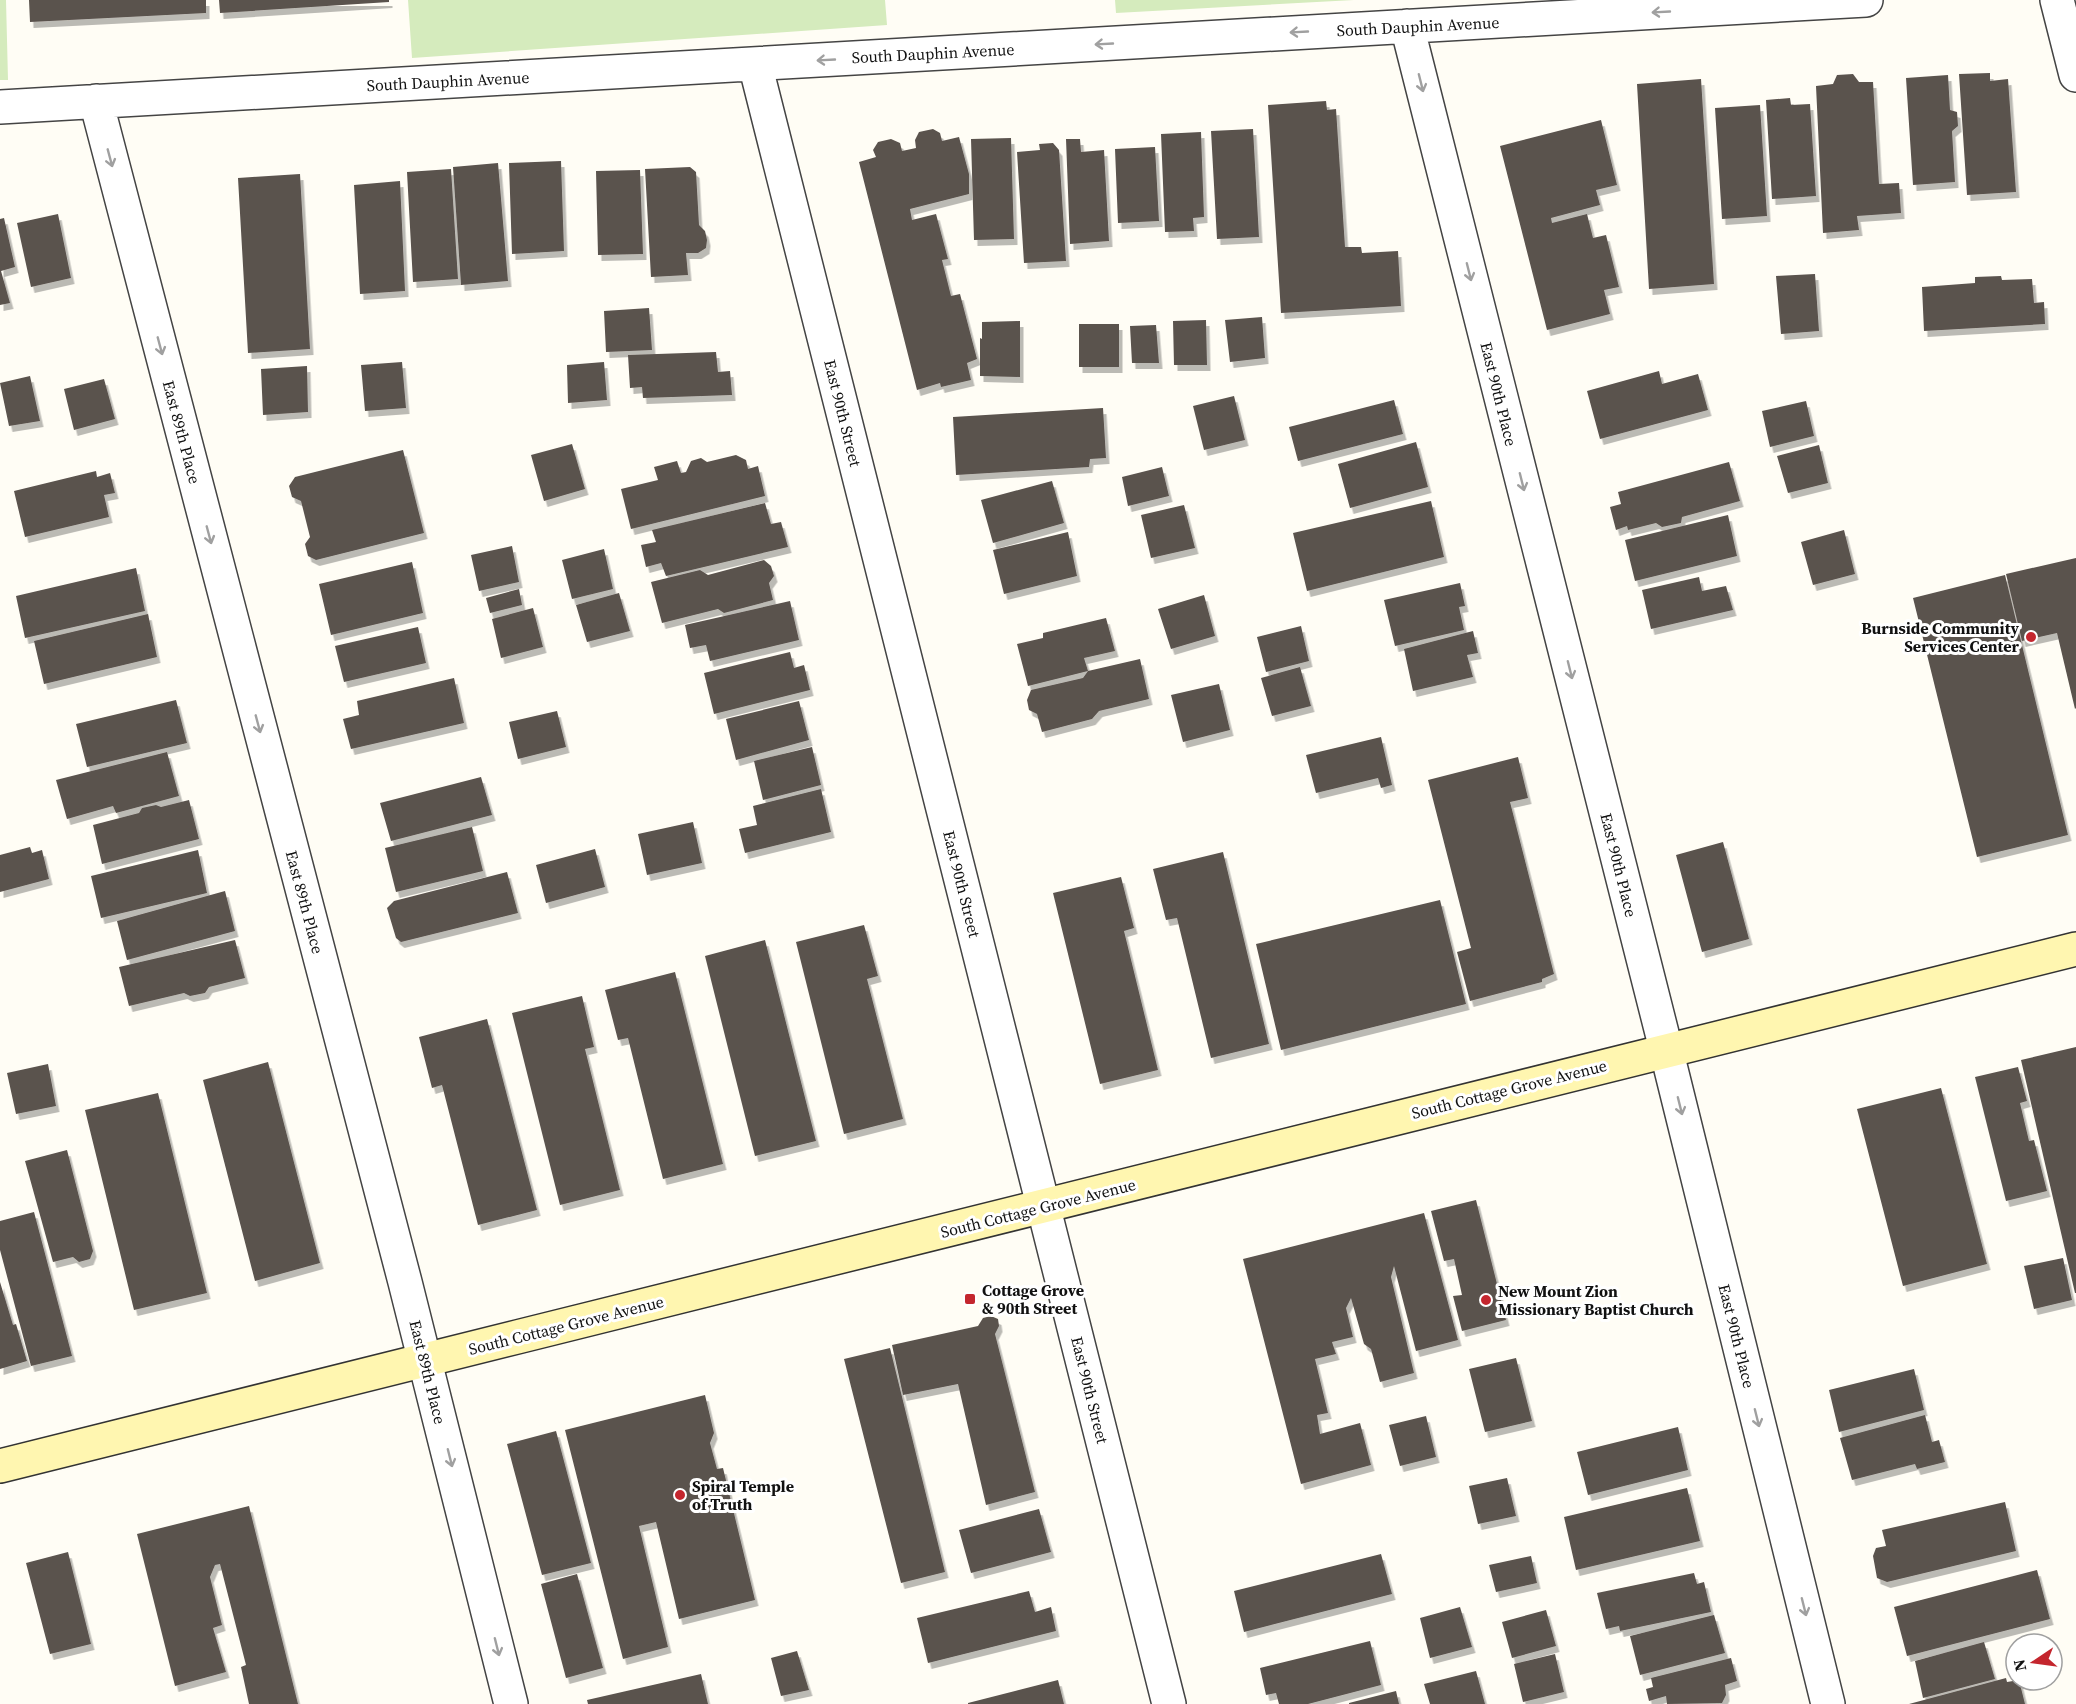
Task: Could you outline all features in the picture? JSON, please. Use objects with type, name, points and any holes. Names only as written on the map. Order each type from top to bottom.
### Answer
[{"type":"main road","name":"South Cottage Grove Avenue","points":[[0,1466],[1044,1207],[1666,1049],[2076,949]]},
{"type":"street","name":"South Dauphin Avenue","points":[[0,107],[1866,0]]},
{"type":"street","points":[[2057,0],[2076,75]]},
{"type":"street","name":"East 90th Place","points":[[1407,26],[1666,1049],[1828,1704]]},
{"type":"street","name":"East 90th Street","points":[[755,64],[1169,1704]]},
{"type":"street","name":"East 89th Place","points":[[96,101],[425,1361],[511,1704]]},
{"type":"green space","points":[[0,0],[6,0],[8,80],[0,80]]},
{"type":"green space","points":[[408,0],[885,0],[887,25],[412,58]]},
{"type":"green space","points":[[1115,0],[1354,0],[1116,13]]},
{"type":"building","points":[[29,0],[206,0],[206,13],[30,22]]},
{"type":"building","points":[[219,0],[389,0],[389,2],[220,13]]},
{"type":"building","points":[[1990,73],[1990,81],[2008,79],[2016,192],[1967,195],[1959,74]]},
{"type":"building","points":[[1853,74],[1859,82],[1873,82],[1879,184],[1899,183],[1901,213],[1857,216],[1859,230],[1823,233],[1816,86],[1833,84],[1837,75]]},
{"type":"building","points":[[1948,75],[1950,110],[1957,112],[1958,126],[1952,131],[1955,182],[1913,185],[1906,78]]},
{"type":"building","points":[[1701,79],[1714,284],[1649,289],[1637,84]]},
{"type":"building","points":[[1790,98],[1791,105],[1810,104],[1816,196],[1772,199],[1766,100]]},
{"type":"building","points":[[1326,101],[1327,110],[1336,109],[1345,247],[1361,247],[1362,253],[1398,251],[1401,306],[1281,313],[1268,105]]},
{"type":"building","points":[[1760,105],[1767,216],[1722,219],[1715,108]]},
{"type":"building","points":[[1601,120],[1617,185],[1596,190],[1600,205],[1551,218],[1552,223],[1587,214],[1593,238],[1606,235],[1619,287],[1604,290],[1610,314],[1547,330],[1500,146]]},
{"type":"building","points":[[933,129],[940,133],[942,141],[959,137],[969,174],[969,194],[910,209],[912,220],[936,214],[948,259],[942,260],[951,296],[960,294],[977,359],[967,363],[971,380],[941,387],[940,383],[917,390],[859,162],[876,157],[873,150],[878,142],[891,139],[900,143],[902,151],[916,148],[915,140],[919,132]]},
{"type":"building","points":[[1253,129],[1259,237],[1217,239],[1211,131]]},
{"type":"building","points":[[1201,132],[1204,217],[1193,218],[1194,231],[1165,232],[1161,134]]},
{"type":"building","points":[[1011,138],[1014,239],[974,240],[971,139]]},
{"type":"building","points":[[1066,139],[1080,139],[1081,152],[1104,150],[1109,241],[1070,244]]},
{"type":"building","points":[[1053,143],[1059,150],[1066,261],[1024,263],[1017,152],[1040,150],[1039,144]]},
{"type":"building","points":[[1155,147],[1159,221],[1118,223],[1115,149]]},
{"type":"building","points":[[561,161],[564,251],[512,254],[509,163]]},
{"type":"building","points":[[498,163],[508,281],[461,285],[453,167]]},
{"type":"building","points":[[690,167],[696,172],[699,225],[705,231],[706,248],[698,253],[686,253],[688,275],[651,277],[645,169]]},
{"type":"building","points":[[451,169],[458,279],[413,282],[407,172]]},
{"type":"building","points":[[640,170],[643,254],[598,255],[596,171]]},
{"type":"building","points":[[300,174],[310,349],[248,353],[238,178]]},
{"type":"building","points":[[400,181],[405,291],[360,294],[354,185]]},
{"type":"building","points":[[58,214],[71,278],[31,287],[17,223]]},
{"type":"building","points":[[4,218],[15,267],[1,271],[10,303],[0,305],[0,219]]},
{"type":"building","points":[[1815,274],[1819,331],[1781,334],[1776,276]]},
{"type":"building","points":[[2001,276],[2002,280],[2032,279],[2034,303],[2044,302],[2045,324],[1924,331],[1922,287],[1975,283],[1975,277]]},
{"type":"building","points":[[649,308],[652,350],[606,352],[604,311]]},
{"type":"building","points":[[1262,317],[1265,358],[1230,362],[1225,320]]},
{"type":"building","points":[[1206,320],[1207,365],[1174,365],[1173,321]]},
{"type":"building","points":[[1020,321],[1020,377],[980,376],[982,322]]},
{"type":"building","points":[[1079,324],[1119,324],[1119,367],[1079,367]]},
{"type":"building","points":[[1156,325],[1159,363],[1132,363],[1130,326]]},
{"type":"building","points":[[716,352],[718,372],[730,371],[732,395],[643,398],[642,387],[630,388],[628,355]]},
{"type":"building","points":[[402,362],[406,408],[365,411],[361,365]]},
{"type":"building","points":[[604,362],[607,400],[568,403],[567,365]]},
{"type":"building","points":[[307,366],[308,412],[263,415],[261,369]]},
{"type":"building","points":[[1659,371],[1662,384],[1698,374],[1708,410],[1600,439],[1587,391]]},
{"type":"building","points":[[30,376],[40,421],[9,426],[0,383]]},
{"type":"building","points":[[104,379],[115,419],[74,430],[64,389]]},
{"type":"building","points":[[1234,396],[1245,440],[1204,450],[1193,406]]},
{"type":"building","points":[[1394,400],[1403,434],[1298,461],[1289,427]]},
{"type":"building","points":[[1806,401],[1814,436],[1770,447],[1762,411]]},
{"type":"building","points":[[1103,408],[1106,458],[1090,459],[1089,467],[956,475],[953,417]]},
{"type":"building","points":[[1416,442],[1428,487],[1350,508],[1338,464]]},
{"type":"building","points":[[572,444],[585,489],[544,501],[531,455]]},
{"type":"building","points":[[1819,445],[1828,483],[1788,493],[1777,456]]},
{"type":"building","points":[[403,450],[424,533],[316,560],[308,556],[305,544],[310,537],[301,501],[292,497],[289,486],[295,477]]},
{"type":"building","points":[[736,455],[746,460],[748,469],[758,466],[765,496],[631,529],[621,489],[658,480],[654,467],[677,461],[681,473],[686,472],[691,461],[701,458],[707,462]]},
{"type":"building","points":[[1729,462],[1740,501],[1682,517],[1681,523],[1662,527],[1656,523],[1628,530],[1627,526],[1616,530],[1610,507],[1621,504],[1618,492]]},
{"type":"building","points":[[1162,467],[1169,496],[1128,506],[1122,477]]},
{"type":"building","points":[[96,471],[97,477],[110,473],[115,493],[104,495],[109,517],[25,537],[14,491]]},
{"type":"building","points":[[1052,481],[1064,523],[993,543],[981,500]]},
{"type":"building","points":[[1431,501],[1444,557],[1307,591],[1293,533]]},
{"type":"building","points":[[765,503],[771,524],[781,522],[788,547],[666,576],[661,563],[646,567],[641,545],[656,542],[652,530]]},
{"type":"building","points":[[1184,505],[1195,548],[1151,558],[1141,515]]},
{"type":"building","points":[[1728,515],[1737,556],[1635,581],[1625,540]]},
{"type":"building","points":[[1844,530],[1855,574],[1813,585],[1801,542]]},
{"type":"building","points":[[1068,532],[1077,576],[1004,594],[993,550]]},
{"type":"building","points":[[512,546],[519,582],[479,591],[471,555]]},
{"type":"building","points":[[604,549],[613,589],[572,599],[562,560]]},
{"type":"building","name":"Burnside Community Services Center","points":[[2076,558],[2075,709],[2057,633],[2022,641],[2006,574]]},
{"type":"building","points":[[764,560],[771,566],[774,576],[769,583],[773,600],[724,613],[718,609],[662,623],[651,582],[700,570],[708,575]]},
{"type":"building","points":[[412,562],[423,613],[331,635],[319,584]]},
{"type":"building","points":[[136,568],[145,611],[25,638],[16,596]]},
{"type":"building","points":[[2005,575],[2068,835],[1977,857],[1913,598]]},
{"type":"building","points":[[1699,577],[1702,591],[1726,586],[1733,610],[1651,629],[1642,590]]},
{"type":"building","points":[[1460,583],[1465,606],[1459,607],[1464,630],[1395,646],[1384,600]]},
{"type":"building","points":[[519,589],[522,605],[490,613],[486,598]]},
{"type":"building","points":[[619,593],[630,631],[587,642],[576,605]]},
{"type":"building","points":[[1204,595],[1215,636],[1171,649],[1158,609]]},
{"type":"building","points":[[790,601],[799,640],[710,661],[706,645],[690,648],[685,625]]},
{"type":"building","points":[[533,608],[543,647],[501,658],[492,619]]},
{"type":"building","points":[[148,614],[157,657],[44,684],[34,641]]},
{"type":"building","points":[[1106,618],[1115,651],[1084,658],[1088,671],[1028,686],[1017,644],[1043,638],[1043,633]]},
{"type":"building","points":[[1301,626],[1309,661],[1266,672],[1257,637]]},
{"type":"building","points":[[418,627],[426,663],[344,682],[335,646]]},
{"type":"building","points":[[1473,631],[1478,653],[1467,655],[1473,677],[1413,691],[1404,649]]},
{"type":"building","points":[[790,652],[794,668],[804,665],[810,690],[714,714],[704,673]]},
{"type":"building","points":[[1140,659],[1149,699],[1099,711],[1092,719],[1042,732],[1037,714],[1029,710],[1027,700],[1031,690],[1083,678],[1088,671]]},
{"type":"building","points":[[1300,667],[1311,706],[1272,716],[1261,678]]},
{"type":"building","points":[[454,678],[464,723],[351,749],[343,719],[359,715],[357,701]]},
{"type":"building","points":[[1219,684],[1230,730],[1183,742],[1171,695]]},
{"type":"building","points":[[176,700],[187,743],[87,767],[76,724]]},
{"type":"building","points":[[799,701],[809,740],[736,760],[726,719]]},
{"type":"building","points":[[557,711],[566,747],[518,759],[509,722]]},
{"type":"building","points":[[1381,737],[1392,785],[1381,788],[1378,778],[1316,793],[1306,755]]},
{"type":"building","points":[[812,747],[821,785],[763,800],[754,761]]},
{"type":"building","points":[[167,752],[179,796],[116,813],[113,806],[67,819],[56,780]]},
{"type":"building","points":[[1518,757],[1528,798],[1510,802],[1554,974],[1542,979],[1542,982],[1470,1001],[1457,952],[1471,948],[1428,780]]},
{"type":"building","points":[[481,777],[492,815],[391,841],[380,803]]},
{"type":"building","points":[[821,789],[831,832],[745,853],[739,829],[757,825],[753,806]]},
{"type":"building","points":[[189,800],[199,839],[102,864],[93,825],[139,813],[142,808],[156,805],[161,807]]},
{"type":"building","points":[[693,822],[702,863],[647,875],[638,834]]},
{"type":"building","points":[[472,827],[483,871],[396,892],[385,848]]},
{"type":"building","points":[[1723,842],[1749,939],[1702,952],[1676,855]]},
{"type":"building","points":[[30,847],[32,853],[42,850],[49,879],[0,892],[0,855]]},
{"type":"building","points":[[595,849],[605,887],[546,903],[536,865]]},
{"type":"building","points":[[198,850],[207,893],[101,918],[91,876]]},
{"type":"building","points":[[1223,852],[1269,1044],[1211,1058],[1177,918],[1166,920],[1153,869]]},
{"type":"building","points":[[507,872],[518,913],[401,942],[396,938],[387,908],[394,901]]},
{"type":"building","points":[[1121,877],[1134,928],[1124,931],[1158,1070],[1100,1084],[1053,893]]},
{"type":"building","points":[[225,891],[235,931],[127,960],[117,921]]},
{"type":"building","points":[[1440,900],[1466,1004],[1281,1050],[1256,944]]},
{"type":"building","points":[[864,925],[878,976],[867,979],[903,1119],[844,1134],[796,942]]},
{"type":"building","points":[[235,940],[245,978],[209,987],[205,993],[190,996],[184,993],[129,1006],[119,967]]},
{"type":"building","points":[[765,940],[816,1141],[755,1156],[705,956]]},
{"type":"building","points":[[675,972],[723,1164],[663,1179],[628,1038],[618,1040],[605,990]]},
{"type":"building","points":[[582,996],[594,1047],[585,1049],[620,1190],[560,1205],[512,1013]]},
{"type":"building","points":[[487,1019],[537,1210],[478,1225],[442,1085],[432,1088],[419,1037]]},
{"type":"building","points":[[2076,1047],[2076,1293],[2075,1293],[2021,1060]]},
{"type":"building","points":[[268,1062],[320,1263],[255,1281],[203,1080]]},
{"type":"building","points":[[48,1064],[56,1106],[16,1114],[7,1073]]},
{"type":"building","points":[[2018,1067],[2027,1101],[2020,1103],[2029,1141],[2034,1140],[2047,1191],[2006,1201],[1975,1077]]},
{"type":"building","points":[[1941,1088],[1987,1264],[1903,1286],[1857,1109]]},
{"type":"building","points":[[158,1093],[207,1293],[134,1310],[85,1110]]},
{"type":"building","points":[[67,1150],[93,1251],[90,1259],[79,1262],[73,1257],[53,1262],[25,1161]]},
{"type":"building","points":[[1476,1200],[1506,1320],[1462,1331],[1453,1296],[1462,1295],[1454,1259],[1444,1261],[1431,1211]]},
{"type":"building","points":[[34,1212],[72,1356],[31,1366],[0,1250],[0,1221]]},
{"type":"building","points":[[1424,1213],[1458,1340],[1416,1351],[1394,1266],[1391,1277],[1414,1373],[1380,1382],[1371,1349],[1364,1344],[1351,1298],[1346,1308],[1353,1337],[1332,1342],[1336,1354],[1315,1359],[1328,1413],[1317,1415],[1320,1434],[1360,1423],[1371,1465],[1301,1484],[1243,1259]]},
{"type":"building","points":[[2063,1258],[2072,1300],[2034,1309],[2024,1266]]},
{"type":"building","points":[[0,1282],[27,1361],[0,1369]]},
{"type":"building","points":[[991,1316],[998,1319],[999,1326],[995,1334],[1035,1492],[986,1505],[958,1384],[903,1395],[892,1345],[978,1326],[983,1318]]},
{"type":"building","points":[[890,1348],[945,1572],[901,1583],[844,1359]]},
{"type":"building","points":[[1516,1358],[1532,1421],[1485,1432],[1469,1369]]},
{"type":"building","points":[[1914,1369],[1924,1410],[1839,1432],[1829,1390]]},
{"type":"building","name":"Spiral Temple of Truth","points":[[705,1395],[714,1433],[710,1443],[717,1469],[723,1468],[755,1600],[679,1619],[656,1522],[639,1526],[668,1647],[623,1659],[565,1430]]},
{"type":"building","points":[[1925,1415],[1932,1442],[1939,1440],[1945,1462],[1917,1469],[1915,1464],[1852,1480],[1840,1438]]},
{"type":"building","points":[[1426,1416],[1436,1457],[1400,1466],[1389,1425]]},
{"type":"building","points":[[1678,1427],[1688,1470],[1588,1495],[1577,1452]]},
{"type":"building","points":[[556,1431],[591,1563],[542,1575],[507,1444]]},
{"type":"building","points":[[1507,1478],[1516,1516],[1478,1524],[1469,1486]]},
{"type":"building","points":[[1687,1488],[1700,1541],[1576,1570],[1564,1517]]},
{"type":"building","points":[[2005,1502],[2016,1551],[1887,1582],[1877,1578],[1873,1556],[1876,1548],[1886,1546],[1882,1530]]},
{"type":"building","points":[[249,1506],[298,1704],[249,1704],[241,1667],[246,1665],[220,1564],[215,1565],[210,1577],[222,1625],[213,1628],[226,1672],[175,1686],[137,1534]]},
{"type":"building","points":[[1039,1509],[1051,1552],[971,1573],[959,1530]]},
{"type":"building","points":[[68,1552],[91,1644],[50,1654],[26,1563]]},
{"type":"building","points":[[1381,1554],[1392,1594],[1244,1632],[1234,1591]]},
{"type":"building","points":[[1531,1556],[1537,1583],[1496,1592],[1489,1565]]},
{"type":"building","points":[[2037,1570],[2050,1619],[1907,1656],[1894,1607]]},
{"type":"building","points":[[1694,1573],[1697,1584],[1704,1582],[1711,1612],[1620,1631],[1619,1626],[1606,1629],[1597,1593]]},
{"type":"building","points":[[577,1574],[603,1668],[566,1678],[541,1584]]},
{"type":"building","points":[[1029,1591],[1035,1612],[1051,1607],[1056,1631],[928,1663],[917,1618]]},
{"type":"building","points":[[1460,1607],[1472,1647],[1430,1658],[1420,1618]]},
{"type":"building","points":[[1546,1610],[1556,1646],[1512,1658],[1502,1622]]},
{"type":"building","points":[[1714,1615],[1725,1653],[1640,1675],[1630,1636]]},
{"type":"building","points":[[1370,1641],[1381,1685],[1308,1704],[1279,1704],[1276,1693],[1266,1695],[1260,1668]]},
{"type":"building","points":[[1984,1642],[1995,1679],[1923,1698],[1915,1661]]},
{"type":"building","points":[[797,1651],[809,1690],[781,1696],[771,1658]]},
{"type":"building","points":[[1555,1654],[1564,1692],[1523,1702],[1514,1664]]},
{"type":"building","points":[[1731,1658],[1737,1681],[1725,1685],[1726,1695],[1722,1703],[1667,1704],[1666,1696],[1649,1701],[1646,1689],[1653,1687],[1651,1678]]},
{"type":"building","points":[[1476,1671],[1485,1704],[1430,1704],[1424,1684]]},
{"type":"building","points":[[701,1674],[708,1704],[588,1704],[587,1700]]},
{"type":"building","points":[[2004,1679],[2004,1692],[2022,1692],[2025,1704],[1909,1704]]},
{"type":"building","points":[[1058,1680],[1064,1704],[968,1704],[968,1703]]},
{"type":"building","points":[[1396,1691],[1399,1704],[1349,1704],[1349,1703]]},
{"type":"place","name":"Burnside Community Services Center","points":[[2031,637]]},
{"type":"place","name":"Cottage Grove & 90th Street","points":[[970,1299]]},
{"type":"place","name":"New Mount Zion Missionary Baptist Church","points":[[1486,1300]]},
{"type":"place","name":"Spiral Temple of Truth","points":[[680,1495]]}]
